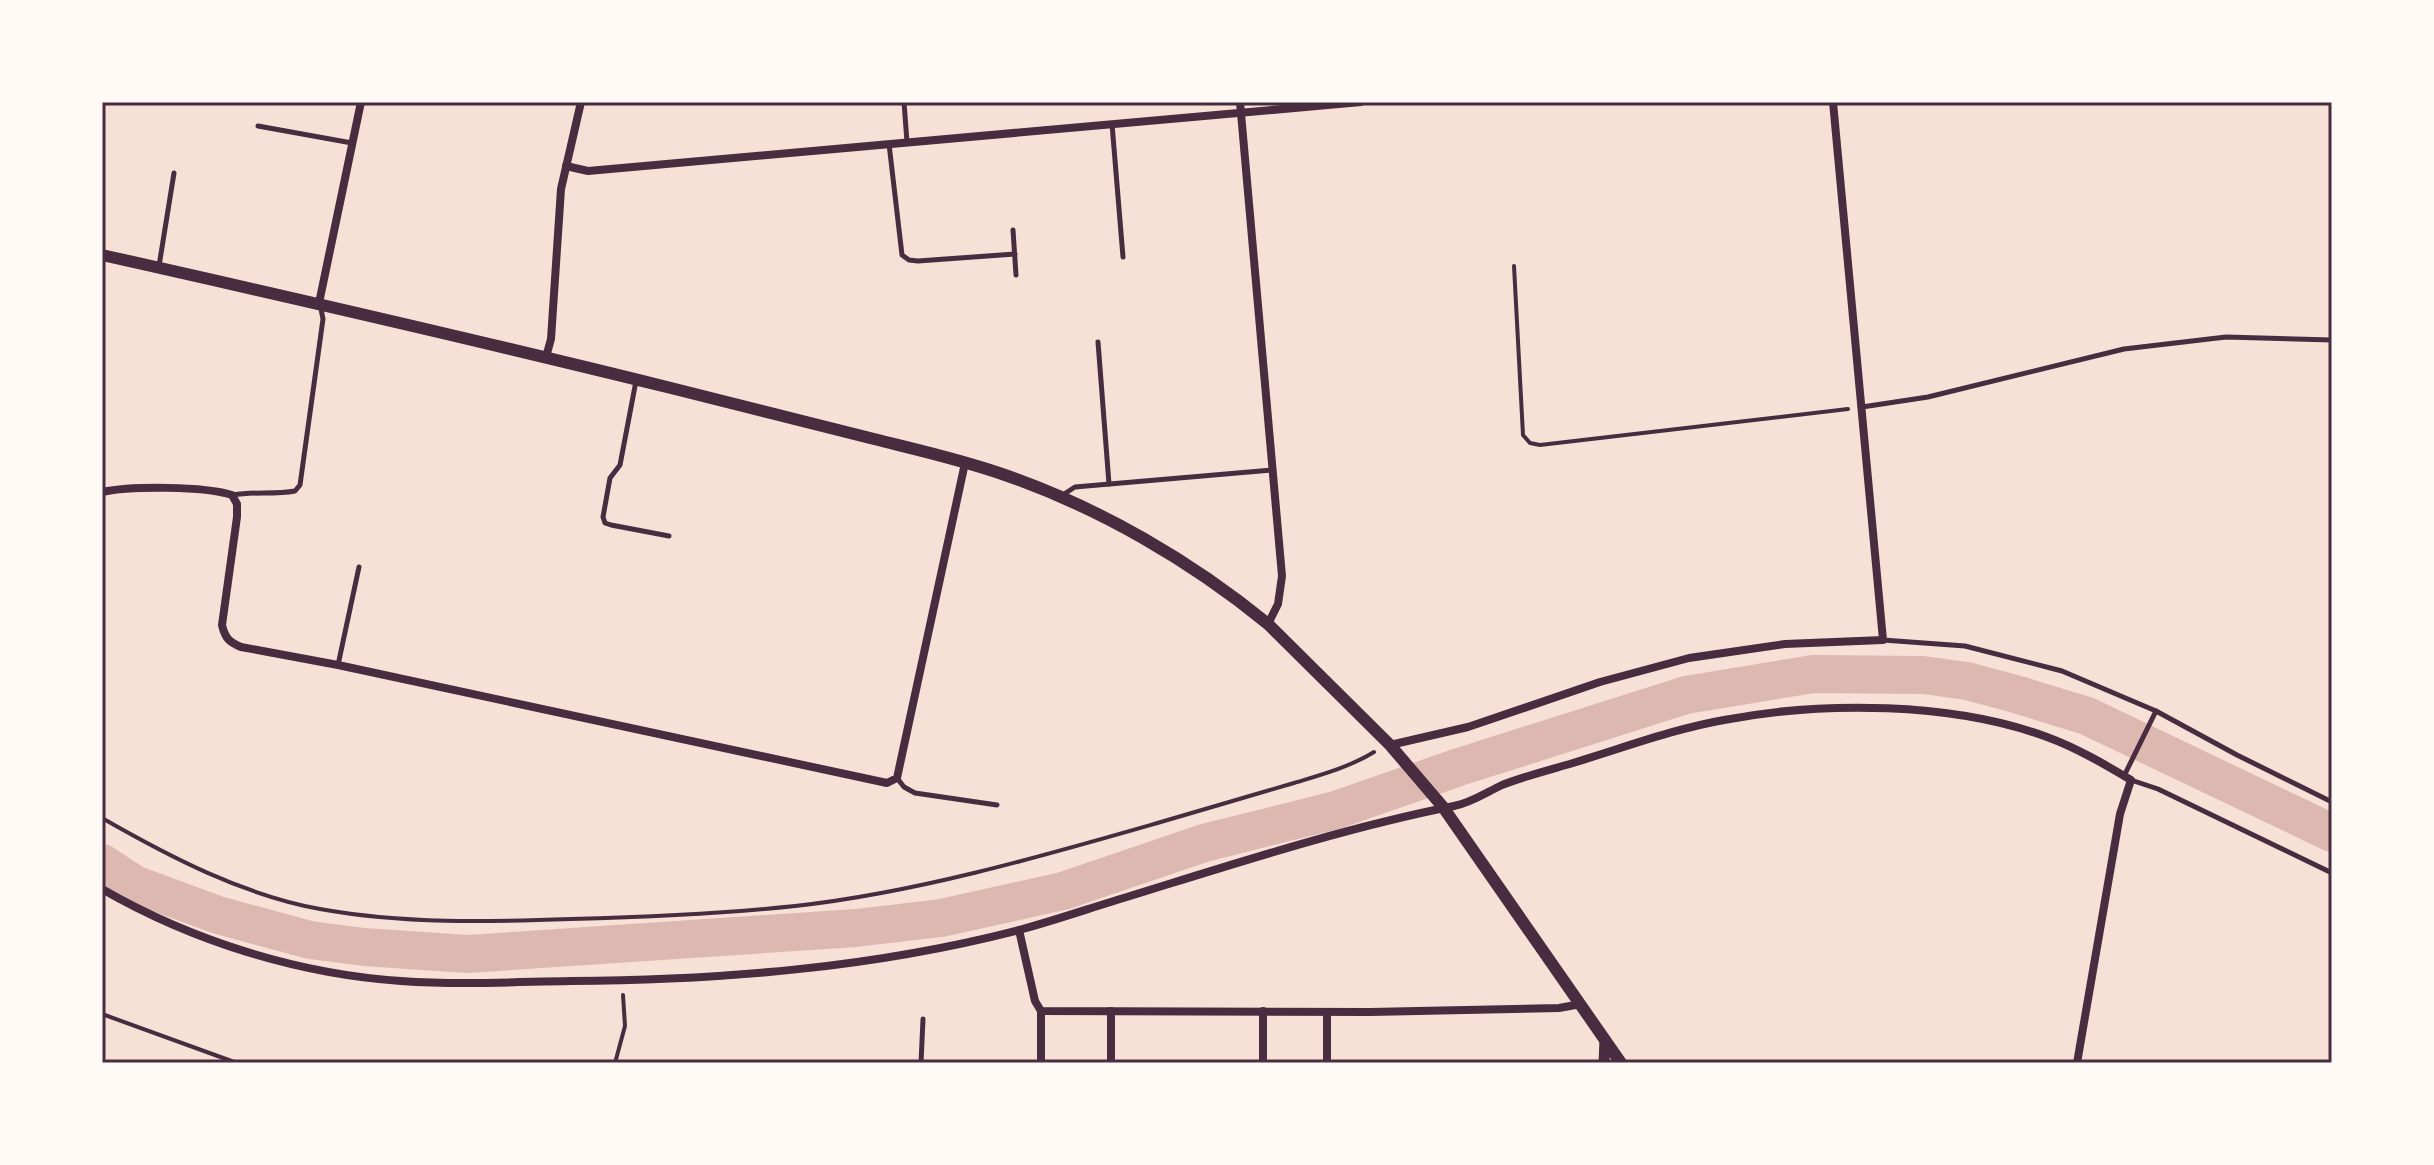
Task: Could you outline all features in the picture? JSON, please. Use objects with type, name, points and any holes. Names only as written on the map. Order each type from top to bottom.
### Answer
[{"type":"main road","points":[[102,255],[546,357],[1005,474],[1060,496],[1159,548],[1216,584],[1268,624],[1439,803],[1621,1063]]},
{"type":"street","points":[[319,303],[361,102]]},
{"type":"street","points":[[546,357],[551,339],[561,189],[581,102]]},
{"type":"street","points":[[1240,102],[1282,576],[1278,604],[1268,624]]},
{"type":"street","points":[[566,166],[588,171],[1361,102]]},
{"type":"street","points":[[1388,748],[1468,727],[1600,682],[1689,658],[1785,644],[1883,640],[1833,102]]},
{"type":"street","points":[[102,492],[150,489],[221,491],[232,495],[237,504],[237,517],[222,625],[230,643],[887,783],[897,778],[965,463]]},
{"type":"street","points":[[102,889],[154,916],[242,951],[311,968],[396,981],[622,982],[761,974],[841,965],[1019,930],[1439,803],[1459,806],[1508,783],[1720,720],[1803,710],[1904,709],[1981,719],[2055,740],[2128,778],[2077,1063]]},
{"type":"street","points":[[1019,930],[1035,1001],[1041,1011],[1041,1063]]},
{"type":"street","points":[[1041,1011],[1327,1012],[1559,1008],[1581,1004]]},
{"type":"street","points":[[1111,1011],[1111,1063]]},
{"type":"street","points":[[1263,1011],[1263,1063]]},
{"type":"street","points":[[1327,1012],[1327,1063]]},
{"type":"street","points":[[1604,1063],[1605,1040]]},
{"type":"lane","points":[[904,102],[907,142]]},
{"type":"lane","points":[[1112,123],[1123,257]]},
{"type":"lane","points":[[258,126],[352,143]]},
{"type":"lane","points":[[889,143],[902,255],[918,261],[1015,254]]},
{"type":"lane","points":[[158,267],[174,173]]},
{"type":"lane","points":[[1013,230],[1016,275]]},
{"type":"lane","points":[[232,495],[248,491],[288,493],[300,485],[323,319],[319,303]]},
{"type":"lane","points":[[1862,407],[1928,397],[2124,349],[2226,337],[2332,340]]},
{"type":"lane","points":[[1098,342],[1109,484]]},
{"type":"lane","points":[[636,380],[620,465],[610,478],[603,517],[605,523],[611,525],[669,536]]},
{"type":"lane","points":[[1060,496],[1075,487],[1273,470]]},
{"type":"lane","points":[[338,665],[359,567]]},
{"type":"lane","points":[[1883,640],[1965,646],[2062,671],[2156,711],[2332,802]]},
{"type":"lane","points":[[2156,711],[2129,767],[2128,778],[2158,789],[2332,873]]},
{"type":"lane","points":[[897,778],[904,787],[915,793],[997,805]]},
{"type":"lane","points":[[921,1063],[923,1019]]},
{"type":"path","points":[[1514,266],[1523,435],[1530,443],[1540,445],[1862,407]]},
{"type":"path","points":[[102,818],[175,859],[238,885],[318,908],[398,919],[479,922],[678,916],[797,906],[867,895],[1025,859],[1331,771],[1388,748]]},
{"type":"path","points":[[615,1063],[625,1026],[622,982]]},
{"type":"path","points":[[102,1014],[237,1063]]},
{"type":"waterway","points":[[102,863],[134,884],[218,915],[310,940],[364,947],[468,954],[856,928],[941,918],[1063,891],[1204,843],[1336,810],[1459,767],[1686,695],[1813,674],[1923,675],[1967,681],[2019,695],[2087,716],[2332,833]]}]
